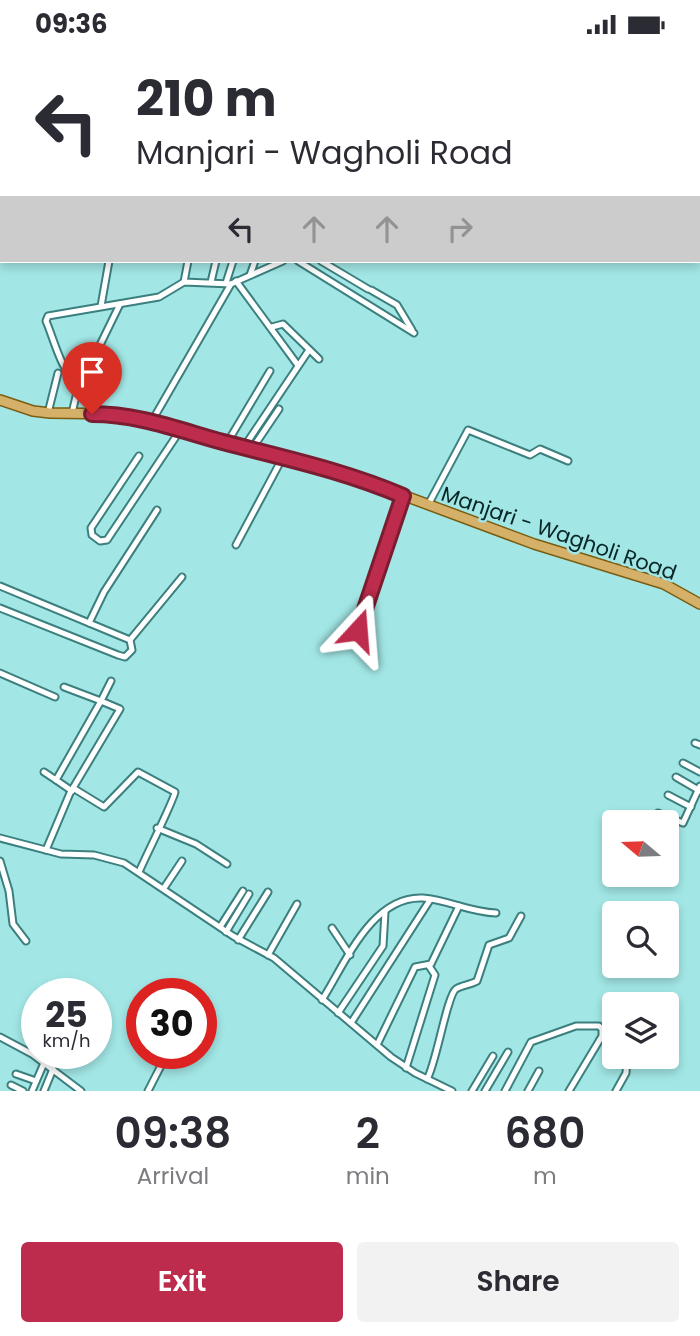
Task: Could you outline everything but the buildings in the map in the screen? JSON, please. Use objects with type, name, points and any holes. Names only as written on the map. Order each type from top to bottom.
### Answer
[{"type":"main road","name":"Manjari - Wagholi Road","points":[[0,400],[48,413],[120,414],[346,474],[427,506],[664,584],[700,604]]},
{"type":"street","points":[[101,306],[109,263]]},
{"type":"street","points":[[184,282],[188,263]]},
{"type":"street","points":[[211,282],[216,263]]},
{"type":"street","points":[[152,421],[231,283],[233,263]]},
{"type":"street","points":[[250,275],[254,263]]},
{"type":"street","points":[[72,414],[79,384],[70,379],[46,319],[49,315],[163,296],[184,282],[231,283],[279,263]]},
{"type":"street","points":[[301,263],[414,333],[397,305],[324,263]]},
{"type":"street","points":[[231,283],[272,327],[297,364]]},
{"type":"street","points":[[73,401],[120,304]]},
{"type":"street","points":[[272,327],[283,324],[320,359]]},
{"type":"street","points":[[248,448],[297,364],[309,350]]},
{"type":"street","points":[[227,443],[270,371]]},
{"type":"street","points":[[48,413],[58,373]]},
{"type":"street","points":[[248,448],[279,409]]},
{"type":"street","points":[[139,456],[92,528],[92,535],[100,541],[107,540],[181,429]]},
{"type":"street","points":[[427,506],[468,430],[530,455],[540,449],[568,461]]},
{"type":"street","points":[[236,545],[283,457]]},
{"type":"street","points":[[358,630],[403,496]]},
{"type":"street","points":[[89,623],[104,592],[157,510]]},
{"type":"street","points":[[130,640],[183,577]]},
{"type":"street","points":[[0,586],[130,640]]},
{"type":"street","points":[[0,608],[125,657],[132,650],[130,640]]},
{"type":"street","points":[[0,673],[55,697]]},
{"type":"street","points":[[56,780],[111,681]]},
{"type":"street","points":[[47,851],[72,789],[120,709],[64,687]]},
{"type":"street","points":[[683,762],[700,772]]},
{"type":"street","points":[[44,772],[104,807],[136,772],[176,794],[139,871]]},
{"type":"street","points":[[676,777],[699,789],[682,823],[679,822]]},
{"type":"street","points":[[668,796],[691,807]]},
{"type":"street","points":[[158,828],[196,844],[227,864]]},
{"type":"street","points":[[0,838],[47,851],[93,855],[124,863],[139,871],[238,940],[289,969],[322,1000],[406,1068],[452,1091]]},
{"type":"street","points":[[164,888],[182,861]]},
{"type":"street","points":[[0,862],[9,891],[13,924],[26,941]]},
{"type":"street","points":[[238,940],[268,892]]},
{"type":"street","points":[[220,927],[246,893],[226,932]]},
{"type":"street","points":[[351,1023],[430,899]]},
{"type":"street","points":[[322,1000],[375,919],[401,900],[430,899],[473,912],[496,913]]},
{"type":"street","points":[[268,955],[297,904]]},
{"type":"street","points":[[429,965],[459,907]]},
{"type":"street","points":[[338,1013],[383,946],[385,912]]},
{"type":"street","points":[[428,1079],[434,1067],[434,1052],[444,1029],[451,995],[457,988],[477,981],[489,945],[509,938],[521,916]]},
{"type":"street","points":[[332,928],[350,955]]},
{"type":"street","points":[[377,1045],[415,967],[429,965]]},
{"type":"street","points":[[406,1068],[435,975],[429,965]]},
{"type":"street","points":[[505,1091],[531,1042],[576,1026],[599,1026],[603,1029],[602,1036],[569,1091]]},
{"type":"street","points":[[0,1037],[21,1049]]},
{"type":"street","points":[[485,1091],[508,1052]]},
{"type":"street","points":[[472,1091],[493,1056]]},
{"type":"street","points":[[32,1091],[41,1069]]},
{"type":"street","points":[[44,1091],[53,1069],[81,1091]]},
{"type":"street","points":[[148,1091],[159,1069]]},
{"type":"street","points":[[616,1091],[626,1069]]},
{"type":"street","points":[[528,1091],[539,1071]]},
{"type":"street","points":[[16,1074],[36,1081]]},
{"type":"street","points":[[11,1085],[23,1091]]},
{"type":"route","points":[[92,414],[120,414],[152,421],[346,474],[403,496],[358,630]]}]
